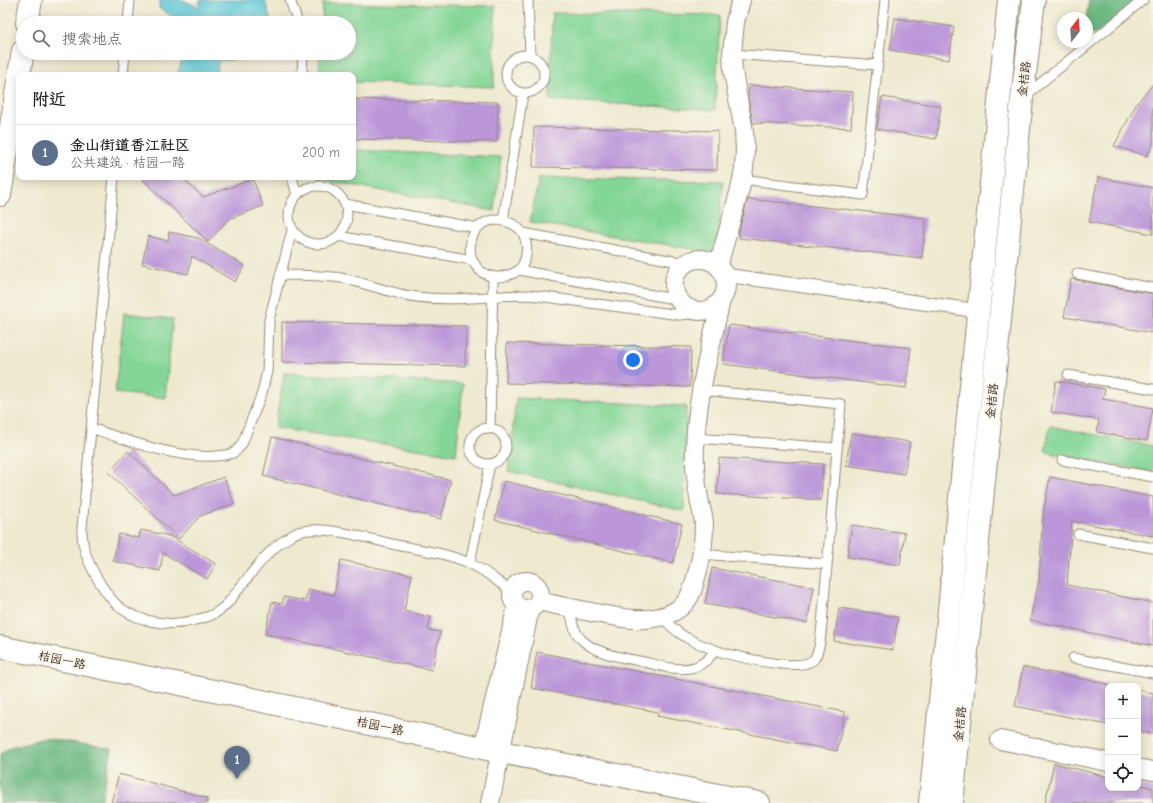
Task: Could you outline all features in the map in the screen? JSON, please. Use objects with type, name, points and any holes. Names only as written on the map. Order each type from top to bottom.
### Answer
[{"type":"main road","points":[[28,16],[31,0]]},
{"type":"main road","points":[[930,803],[1009,0]]},
{"type":"main road","name":"金桔路","points":[[952,803],[1022,99],[1034,0]]},
{"type":"main road","points":[[20,72],[22,60]]},
{"type":"main road","points":[[0,194],[16,94]]},
{"type":"main road","name":"桔园一路","points":[[0,647],[492,750],[759,803]]},
{"type":"street","points":[[722,271],[742,179],[746,150],[732,54],[735,22],[741,0]]},
{"type":"street","points":[[697,258],[706,259],[714,262],[722,271],[726,284],[725,293],[715,306],[707,310],[698,311],[690,309],[676,298],[673,281],[681,265],[697,258]]},
{"type":"street","points":[[722,271],[979,311]]},
{"type":"street","points":[[490,803],[492,750],[524,602],[570,608],[631,619],[646,619],[662,616],[683,606],[695,584],[702,554],[704,522],[697,488],[695,438],[701,390],[721,300]]},
{"type":"street","points":[[1000,740],[1105,761]]},
{"type":"street","points":[[1141,769],[1153,771]]},
{"type":"lane","points":[[129,16],[130,0]]},
{"type":"lane","points":[[290,0],[296,16]]},
{"type":"lane","points":[[528,0],[530,55]]},
{"type":"lane","points":[[742,179],[863,195],[885,0]]},
{"type":"lane","points":[[1022,99],[1143,0]]},
{"type":"lane","points":[[732,54],[878,65]]},
{"type":"lane","points":[[530,55],[536,58],[544,68],[544,80],[536,90],[523,94],[517,92],[508,83],[506,71],[508,65],[517,56],[530,55]]},
{"type":"lane","points":[[123,72],[124,60]]},
{"type":"lane","points":[[302,72],[303,60]]},
{"type":"lane","points":[[503,221],[523,94]]},
{"type":"lane","points":[[114,180],[82,528],[83,544],[96,576],[111,598],[121,609],[133,616],[168,623],[181,623],[207,617],[220,611],[270,552],[283,541],[298,532],[315,530],[337,532],[443,555],[470,564],[479,568],[524,602]]},
{"type":"lane","points":[[293,180],[297,195]]},
{"type":"lane","points":[[314,186],[333,190],[340,196],[345,204],[347,214],[346,224],[342,232],[335,239],[326,244],[316,245],[307,243],[298,238],[292,230],[288,211],[291,202],[305,189],[314,186]]},
{"type":"lane","points":[[345,204],[478,228]]},
{"type":"lane","points":[[519,270],[527,251],[523,233],[516,226],[508,222],[498,220],[489,221],[478,228],[470,241],[470,251],[472,260],[477,268],[484,274],[493,277],[503,277],[519,270],[679,300]]},
{"type":"lane","points":[[91,428],[149,447],[185,454],[218,456],[232,454],[237,451],[242,444],[262,393],[267,371],[269,320],[292,230]]},
{"type":"lane","points":[[523,233],[685,263]]},
{"type":"lane","points":[[338,236],[472,260]]},
{"type":"lane","points":[[1077,274],[1153,288]]},
{"type":"lane","points":[[280,275],[341,278],[399,294],[419,297],[457,299],[530,295],[680,315],[698,311]]},
{"type":"lane","points":[[490,429],[493,277]]},
{"type":"lane","points":[[1068,375],[1153,389]]},
{"type":"lane","points":[[662,616],[674,630],[687,638],[723,652],[790,665],[808,663],[814,659],[818,652],[822,624],[841,404],[701,390]]},
{"type":"lane","points":[[484,429],[495,430],[500,433],[506,443],[504,455],[495,463],[490,464],[484,464],[478,461],[471,452],[471,440],[478,431],[484,429]]},
{"type":"lane","points":[[695,438],[837,448]]},
{"type":"lane","points":[[1062,460],[1153,477]]},
{"type":"lane","points":[[470,564],[490,464]]},
{"type":"lane","points":[[1078,534],[1153,548]]},
{"type":"lane","points":[[702,554],[827,564]]},
{"type":"lane","points":[[570,608],[572,622],[582,640],[590,646],[606,653],[670,668],[684,669],[696,667],[707,661],[716,650]]},
{"type":"lane","points":[[1073,658],[1153,673]]},
{"type":"green space","points":[[1089,0],[1136,0],[1098,32],[1093,33],[1093,12],[1087,12]]},
{"type":"green space","points":[[323,3],[495,6],[494,87],[356,82],[356,72],[319,72],[320,60],[356,60],[356,16],[322,16]]},
{"type":"green space","points":[[552,13],[720,15],[715,110],[550,100]]},
{"type":"green space","points":[[356,150],[501,157],[494,211],[324,180],[356,180]]},
{"type":"green space","points":[[539,178],[723,181],[716,253],[530,222]]},
{"type":"green space","points":[[124,313],[173,319],[165,398],[115,393]]},
{"type":"green space","points":[[284,373],[463,384],[456,455],[275,428]]},
{"type":"green space","points":[[516,398],[686,406],[684,511],[508,471]]},
{"type":"green space","points":[[1050,426],[1153,446],[1153,472],[1045,452]]},
{"type":"green space","points":[[45,738],[112,749],[101,803],[0,803],[0,754],[10,747]]},
{"type":"water","points":[[160,0],[183,0],[198,7],[200,0],[265,0],[269,16],[172,16],[159,8]]},
{"type":"water","points":[[182,60],[229,60],[219,61],[216,72],[178,72]]},
{"type":"building","points":[[895,18],[954,27],[949,60],[890,50]]},
{"type":"building","points":[[1153,84],[1153,145],[1147,156],[1114,146],[1137,103]]},
{"type":"building","points":[[749,85],[853,92],[851,128],[753,123],[748,97]]},
{"type":"building","points":[[882,97],[941,106],[936,139],[877,129]]},
{"type":"building","points":[[356,99],[498,102],[497,142],[356,139]]},
{"type":"building","points":[[534,127],[718,131],[717,170],[533,167]]},
{"type":"building","points":[[1098,177],[1153,188],[1153,234],[1089,222]]},
{"type":"building","points":[[143,180],[184,180],[203,197],[253,180],[263,206],[229,219],[208,242]]},
{"type":"building","points":[[748,199],[926,218],[922,258],[739,238],[740,226]]},
{"type":"building","points":[[169,232],[198,238],[245,266],[235,282],[192,256],[188,274],[142,264],[148,236],[168,241]]},
{"type":"building","points":[[1071,279],[1153,294],[1153,333],[1064,317]]},
{"type":"building","points":[[282,322],[466,326],[465,366],[282,362]]},
{"type":"building","points":[[729,325],[911,348],[906,388],[723,364]]},
{"type":"building","points":[[507,343],[691,347],[690,387],[506,383]]},
{"type":"building","points":[[1056,381],[1105,389],[1103,399],[1153,408],[1147,441],[1097,432],[1099,420],[1051,412]]},
{"type":"building","points":[[851,433],[910,442],[904,474],[846,465]]},
{"type":"building","points":[[272,437],[451,480],[441,519],[263,476]]},
{"type":"building","points":[[128,451],[174,495],[224,477],[234,504],[200,516],[179,539],[108,472]]},
{"type":"building","points":[[719,458],[823,464],[821,500],[717,494]]},
{"type":"building","points":[[1050,477],[1153,497],[1153,536],[1072,521],[1067,585],[1153,603],[1153,646],[1030,620],[1039,580],[1043,515]]},
{"type":"building","points":[[504,481],[682,524],[673,563],[495,520]]},
{"type":"building","points":[[852,525],[905,533],[900,565],[847,557]]},
{"type":"building","points":[[141,530],[170,536],[216,564],[207,579],[163,553],[160,571],[113,561],[119,534],[139,538]]},
{"type":"building","points":[[341,560],[412,575],[404,611],[431,617],[428,630],[440,632],[432,670],[265,634],[272,602],[282,604],[284,597],[305,601],[308,589],[334,595]]},
{"type":"building","points":[[712,568],[814,587],[807,623],[705,604]]},
{"type":"building","points":[[839,608],[898,617],[893,650],[834,641]]},
{"type":"building","points":[[537,652],[845,712],[837,751],[657,716],[658,712],[531,688]]},
{"type":"building","points":[[1023,667],[1105,683],[1105,724],[1015,706]]},
{"type":"building","points":[[1141,691],[1153,693],[1153,734],[1141,732]]},
{"type":"building","points":[[1054,763],[1105,776],[1105,791],[1141,791],[1141,785],[1153,788],[1153,803],[1045,803]]},
{"type":"building","points":[[119,774],[207,798],[207,803],[111,803]]},
{"type":"place","name":"金山街道香江社区","points":[[237,779]]}]
